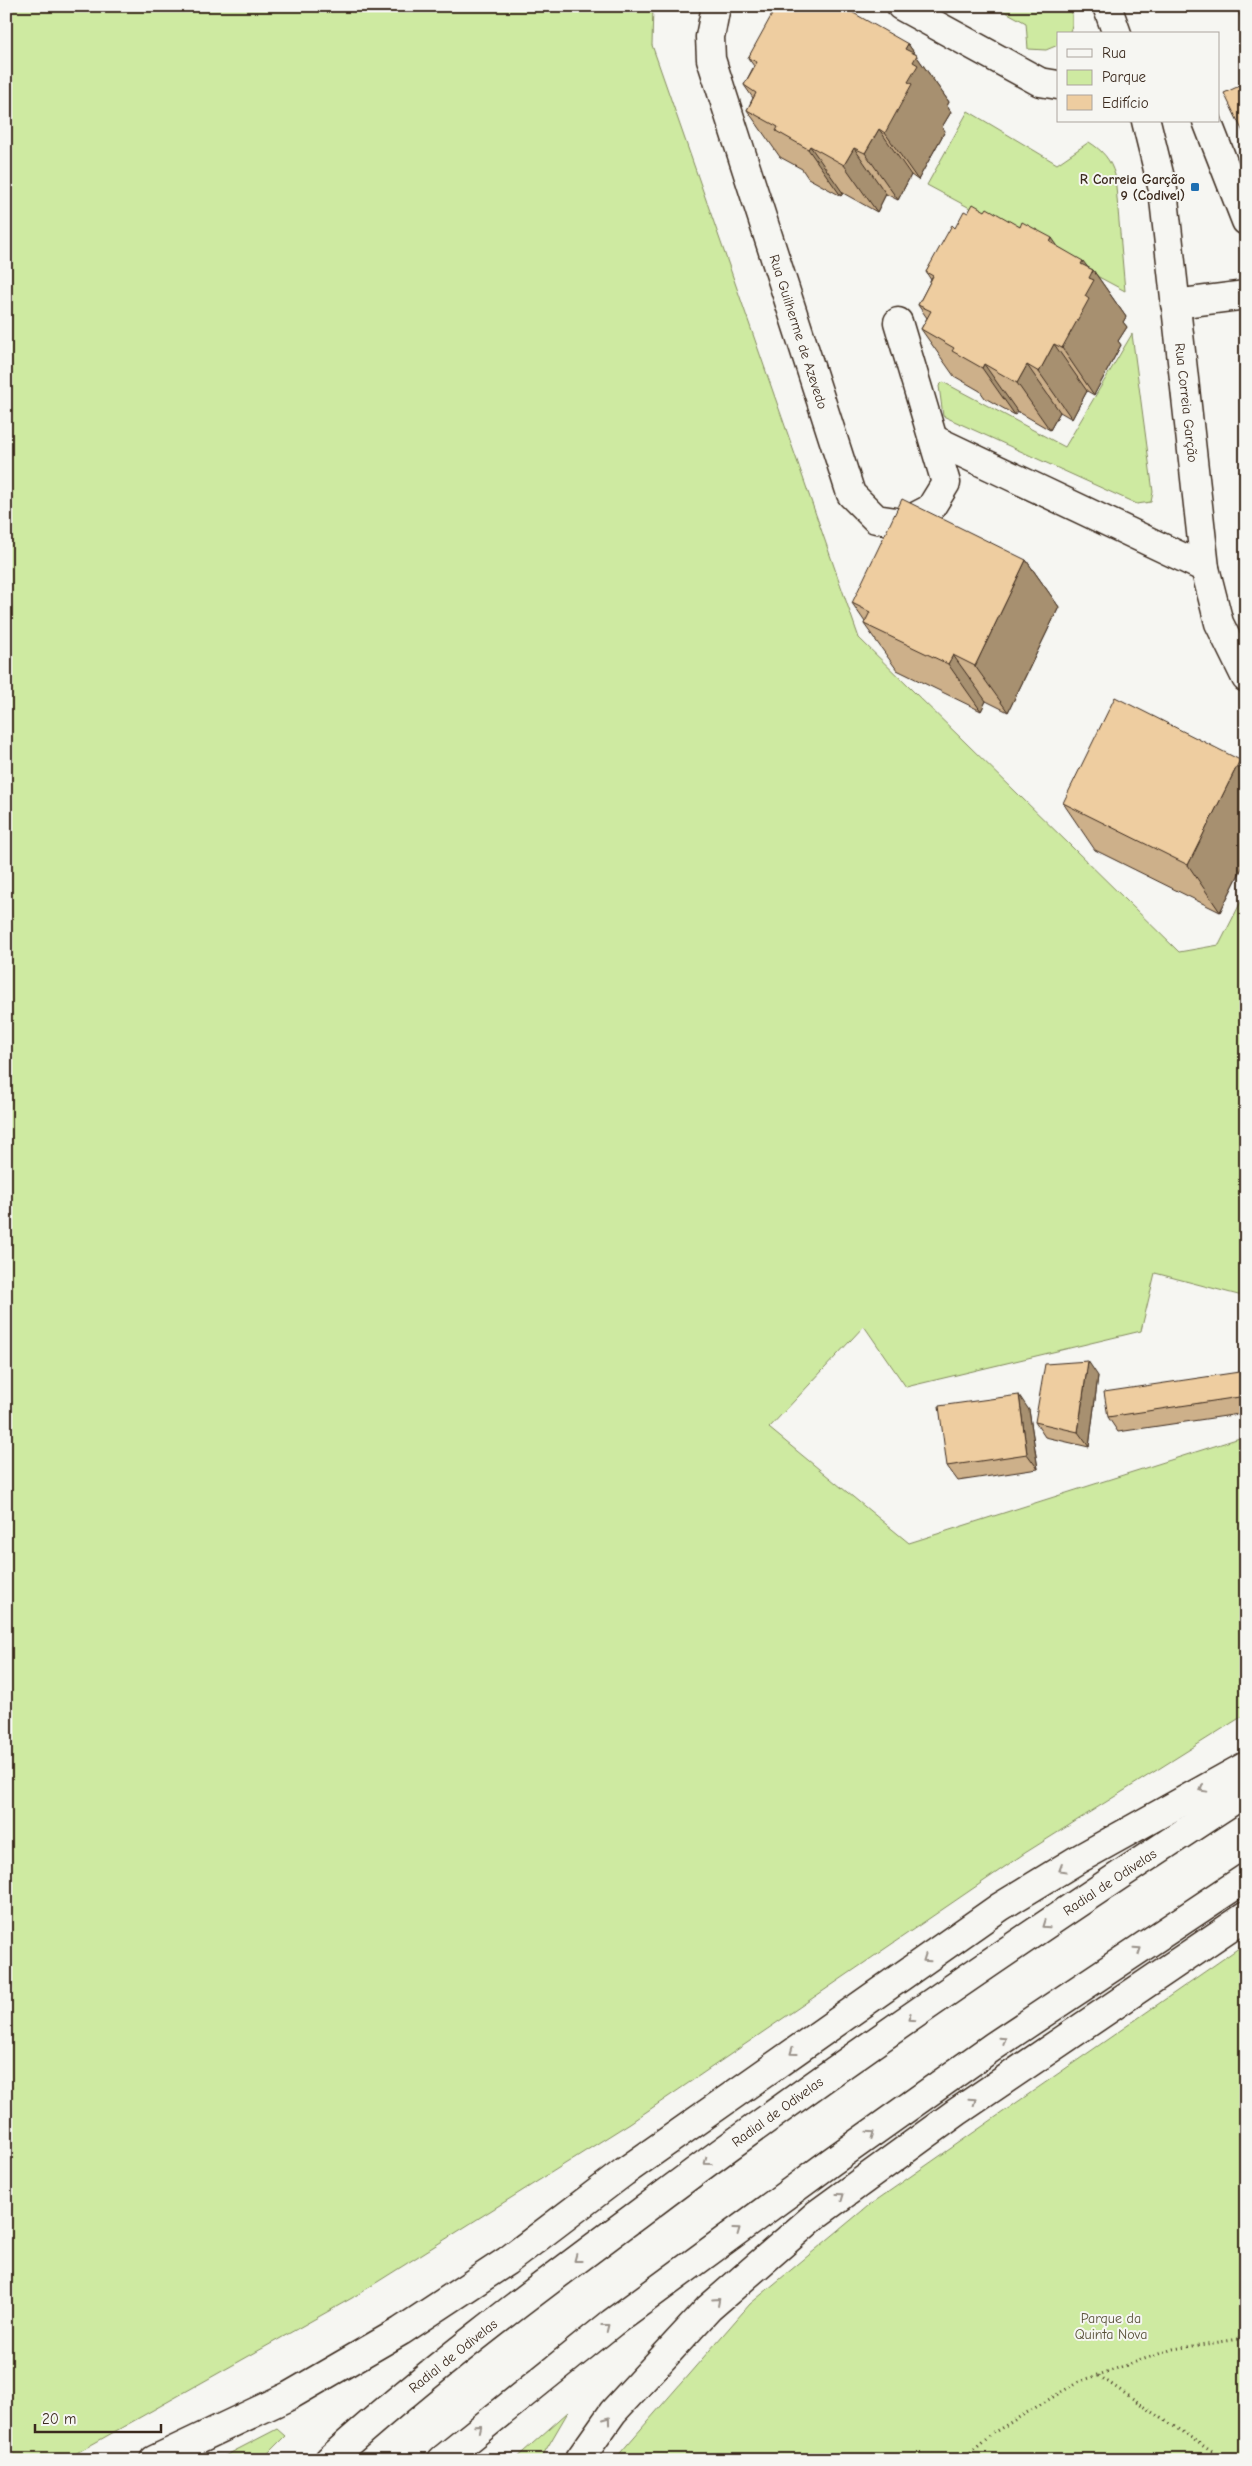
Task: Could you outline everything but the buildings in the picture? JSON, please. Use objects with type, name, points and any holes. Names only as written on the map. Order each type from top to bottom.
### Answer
[{"type":"main road","name":"Rua Guilherme de Azevedo","points":[[716,6],[710,37],[711,59],[851,494],[876,518],[904,523],[930,509],[946,484],[935,440],[898,322]]},
{"type":"main road","points":[[901,6],[1040,82],[1057,85]]},
{"type":"main road","points":[[1107,6],[1116,32]]},
{"type":"main road","name":"Rua Correia Garção","points":[[1146,122],[1162,190],[1205,568],[1218,623],[1246,678]]},
{"type":"main road","points":[[1208,122],[1246,221]]},
{"type":"main road","points":[[1175,304],[1246,295]]},
{"type":"main road","points":[[935,440],[1205,568]]},
{"type":"main road","points":[[154,2460],[289,2396],[401,2331],[507,2260],[624,2172],[1000,1908],[1078,1860],[1246,1766]]},
{"type":"main road","name":"Radial de Odivelas","points":[[329,2460],[423,2380],[526,2298],[697,2170],[829,2075],[1106,1883],[1246,1792]]},
{"type":"main road","points":[[442,2460],[612,2323],[831,2162],[994,2046],[1246,1878]]},
{"type":"main road","points":[[579,2460],[613,2412],[710,2308],[817,2214],[965,2106],[1246,1916]]},
{"type":"path","points":[[963,2460],[993,2434],[1078,2382],[1173,2349],[1244,2339],[1246,2363]]},
{"type":"path","points":[[1099,2375],[1224,2460]]},
{"type":"green space","points":[[6,6],[653,6],[652,45],[859,638],[1179,952],[1219,945],[1246,892],[1246,1297],[1155,1273],[1141,1331],[906,1387],[864,1326],[769,1428],[909,1543],[1246,1436],[1246,1714],[1025,1853],[630,2123],[352,2298],[66,2459],[6,2460]]},
{"type":"green space","points":[[995,6],[1072,6],[1072,26],[1070,32],[1057,32],[1057,45],[1046,50],[1028,49],[1026,23]]},
{"type":"green space","points":[[968,111],[1057,164],[1089,142],[1105,156],[1111,164],[1115,175],[1125,291],[927,185]]},
{"type":"green space","points":[[1132,334],[1153,492],[1151,502],[1137,504],[943,416],[939,386],[943,382],[1065,447]]},
{"type":"green space","name":"Parque da Quinta Nova","points":[[1246,1943],[1246,2460],[614,2460],[750,2304],[868,2206]]},
{"type":"green space","points":[[568,2412],[540,2460],[514,2460]]},
{"type":"green space","points":[[277,2429],[285,2436],[261,2460],[217,2460]]},
{"type":"place","name":"R Correia Garção 9 (Codivel)","points":[[1195,187]]}]
